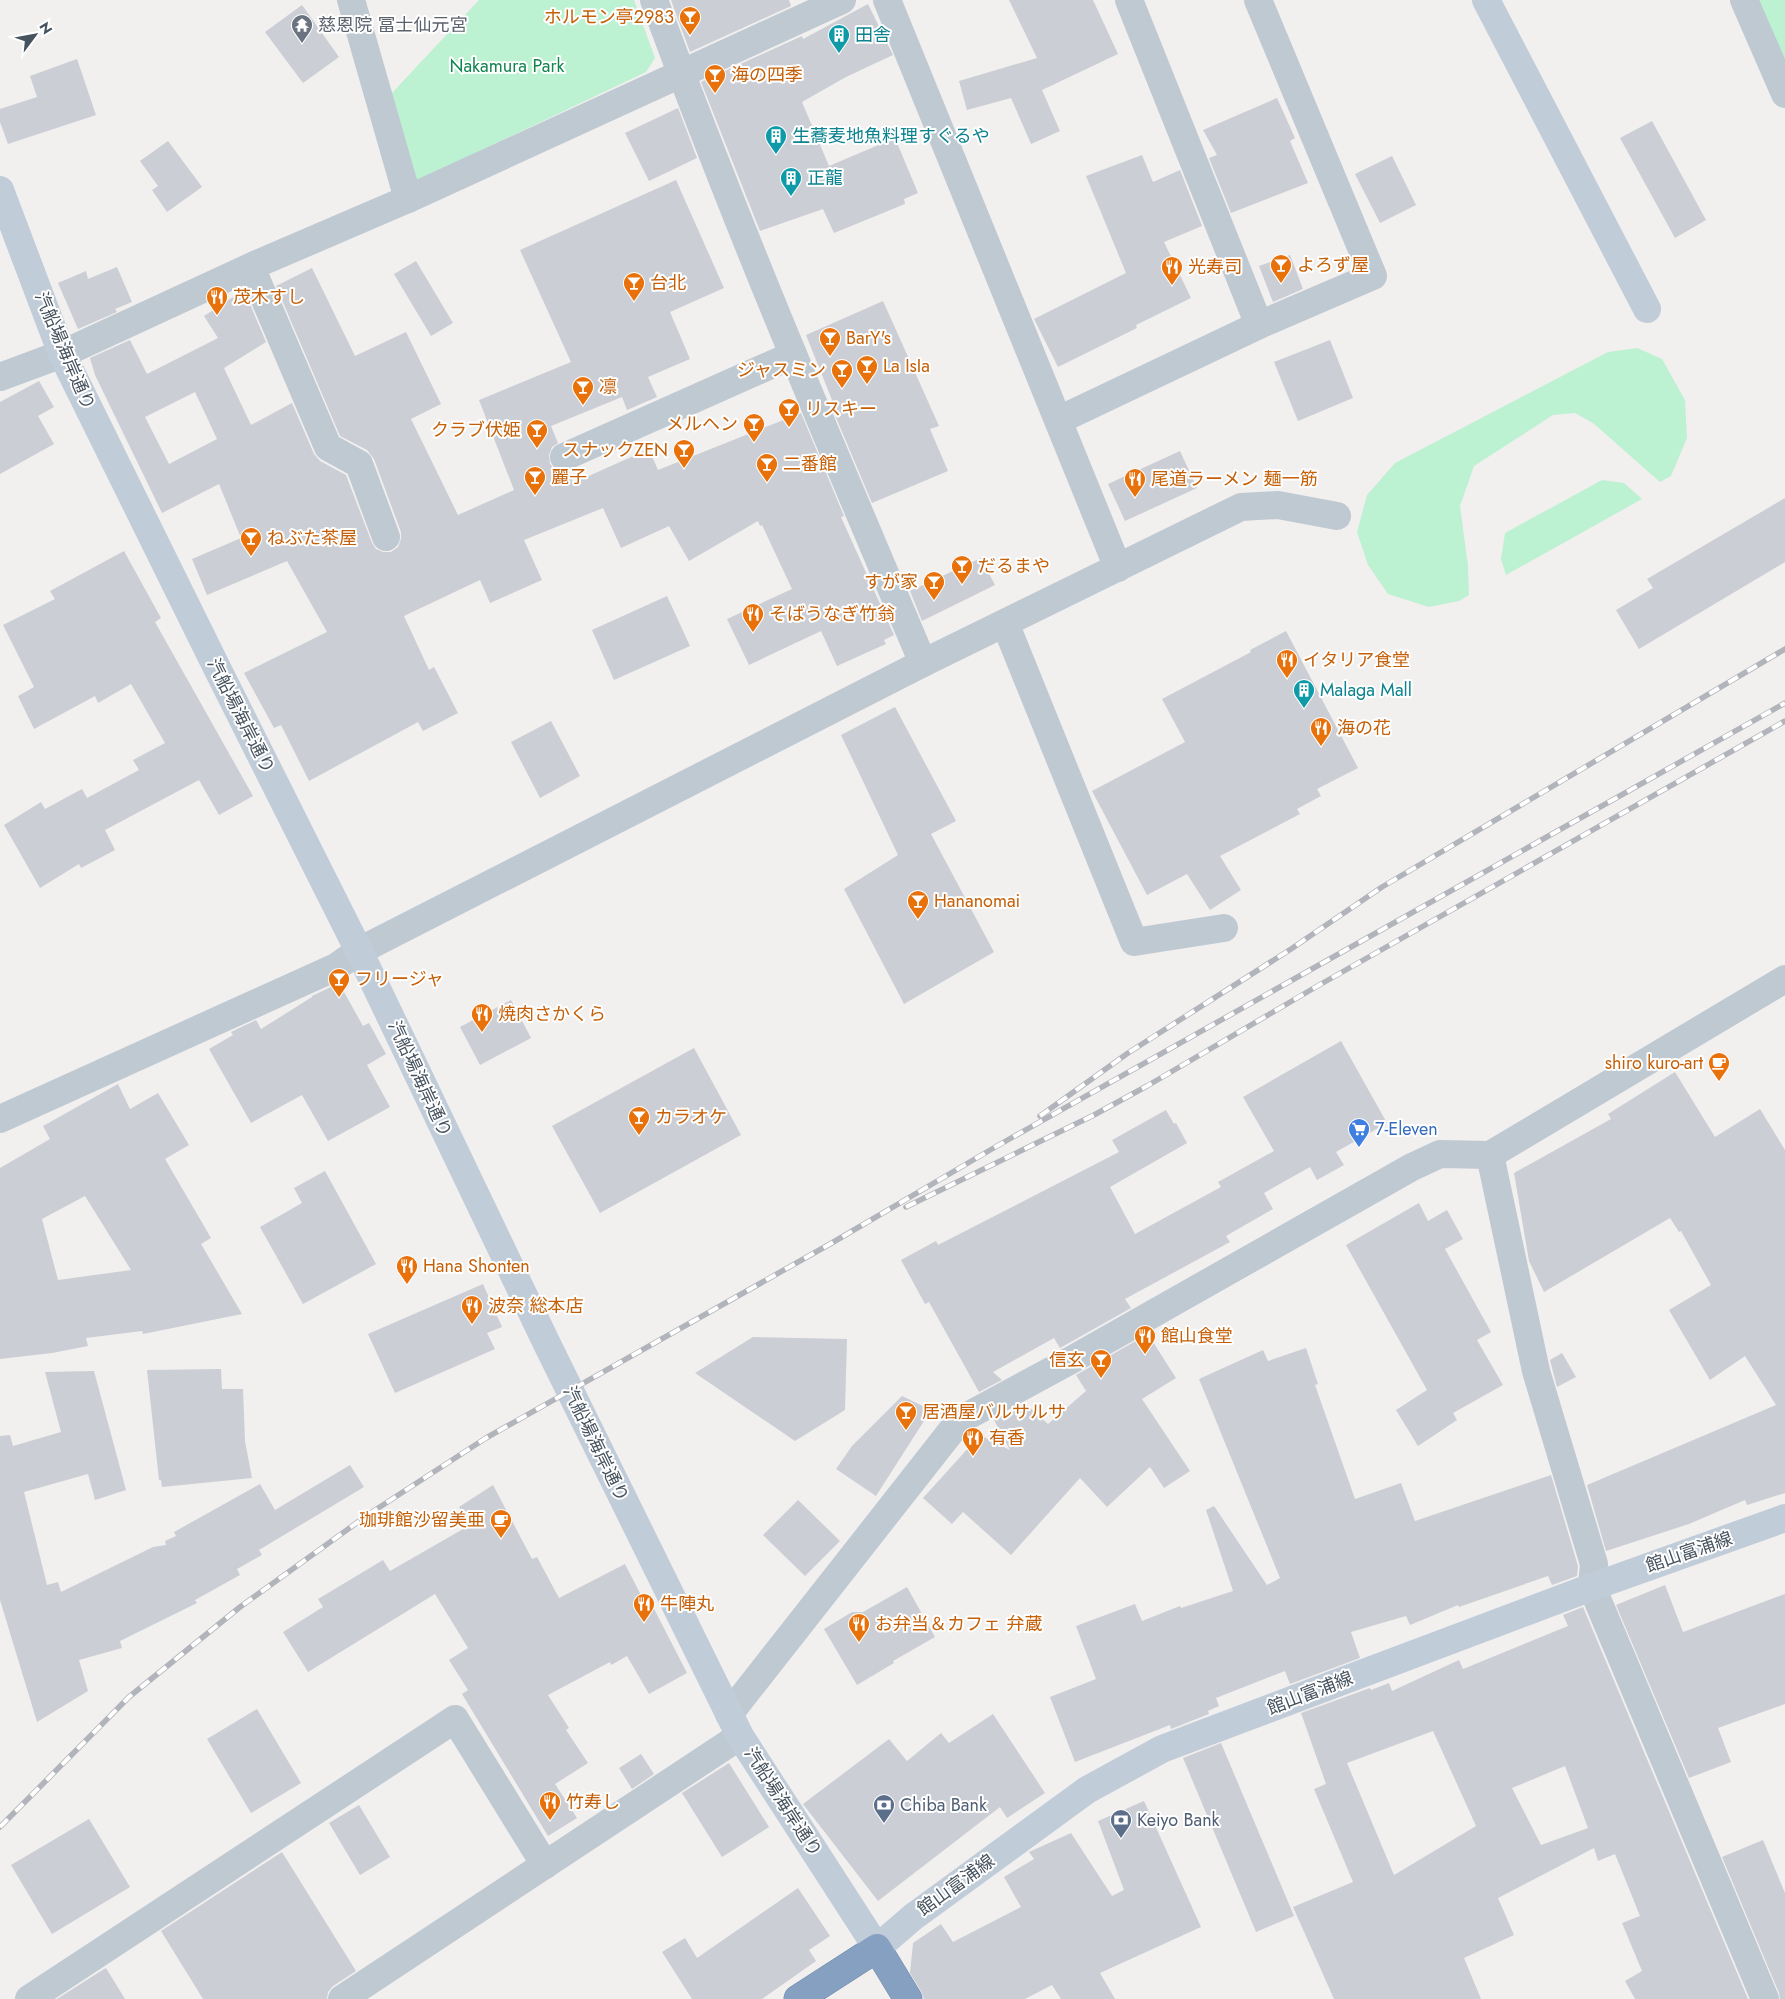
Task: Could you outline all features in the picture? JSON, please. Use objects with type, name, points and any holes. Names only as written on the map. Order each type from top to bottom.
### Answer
[{"type":"highway","points":[[798,1999],[877,1948],[908,1999]]},
{"type":"street","points":[[351,0],[408,199]]},
{"type":"street","points":[[654,0],[681,74],[793,355],[923,663]]},
{"type":"street","points":[[0,377],[62,354],[251,267],[408,199],[842,0]]},
{"type":"street","points":[[887,0],[1118,568]]},
{"type":"street","points":[[1129,0],[1260,326]]},
{"type":"street","points":[[1059,420],[1260,326],[1373,276],[1258,0]]},
{"type":"street","points":[[1486,0],[1647,309]]},
{"type":"street","points":[[1744,0],[1785,94]]},
{"type":"street","name":"汽船場海岸通り","points":[[0,190],[62,354],[220,675],[359,950],[547,1344],[734,1725],[877,1948]]},
{"type":"street","points":[[251,267],[328,447],[359,464],[386,537]]},
{"type":"street","points":[[564,457],[793,355]]},
{"type":"street","points":[[0,1119],[336,966],[359,950],[923,663],[1241,508],[1278,505],[1337,516]]},
{"type":"street","points":[[1005,623],[1134,942],[1224,928]]},
{"type":"street","points":[[342,1999],[545,1865],[734,1725],[960,1420],[1074,1359],[1412,1167],[1440,1154],[1490,1155],[1785,979]]},
{"type":"street","points":[[1490,1155],[1536,1371],[1594,1564],[1592,1586],[1765,1999]]},
{"type":"street","name":"館山富浦線","points":[[877,1948],[913,1917],[1087,1790],[1162,1749],[1592,1586],[1785,1518]]},
{"type":"street","points":[[29,1999],[455,1719],[545,1865]]},
{"type":"green space","name":"Nakamura Park","points":[[479,0],[634,0],[655,58],[646,72],[414,182],[391,94]]},
{"type":"green space","points":[[1757,0],[1785,0],[1785,64]]},
{"type":"green space","points":[[1637,348],[1662,359],[1685,400],[1687,438],[1671,476],[1660,482],[1593,423],[1575,413],[1553,415],[1474,466],[1460,506],[1468,566],[1469,595],[1459,601],[1429,607],[1388,594],[1368,565],[1357,532],[1367,495],[1395,463],[1608,352]]},
{"type":"green space","points":[[1602,480],[1624,483],[1642,499],[1506,575],[1501,559],[1505,533]]},
{"type":"building","points":[[671,0],[789,0],[791,6],[690,52]]},
{"type":"building","points":[[1009,0],[1093,0],[1118,54],[1042,90],[1060,131],[1031,144],[1011,98],[967,110],[959,81],[1037,58]]},
{"type":"building","points":[[868,4],[893,55],[846,77],[802,102],[829,166],[895,138],[918,193],[904,199],[905,204],[834,233],[823,209],[760,231],[701,82],[802,36],[803,39]]},
{"type":"building","name":"慈恩院 冨士仙元宮","points":[[302,5],[339,57],[303,83],[265,32]]},
{"type":"building","points":[[77,59],[96,115],[8,144],[0,122],[0,109],[37,97],[30,76]]},
{"type":"building","points":[[1277,98],[1295,138],[1290,141],[1308,183],[1231,213],[1209,158],[1217,155],[1203,130]]},
{"type":"building","points":[[678,108],[697,158],[649,181],[625,133]]},
{"type":"building","points":[[1652,121],[1706,220],[1675,238],[1620,138]]},
{"type":"building","points":[[168,141],[202,187],[167,212],[152,190],[158,186],[140,161]]},
{"type":"building","points":[[1142,155],[1153,182],[1180,170],[1202,226],[1164,242],[1191,298],[1136,325],[1137,328],[1058,367],[1034,319],[1126,273],[1086,176]]},
{"type":"building","points":[[1392,156],[1416,205],[1380,223],[1355,174]]},
{"type":"building","points":[[676,180],[724,288],[670,312],[690,359],[648,377],[657,397],[627,410],[622,397],[551,426],[558,443],[552,447],[549,455],[550,464],[555,470],[569,472],[573,483],[649,449],[658,470],[801,413],[844,516],[841,517],[894,635],[884,640],[886,644],[837,666],[821,631],[749,665],[727,619],[792,589],[762,525],[760,526],[758,521],[689,561],[669,526],[621,548],[603,508],[524,540],[542,580],[490,603],[480,580],[404,616],[429,670],[434,667],[458,713],[423,731],[418,722],[309,781],[281,725],[274,728],[244,673],[327,632],[287,561],[207,595],[192,559],[241,538],[219,484],[162,513],[95,375],[90,358],[130,340],[147,374],[218,338],[204,316],[244,290],[266,342],[224,368],[251,425],[292,403],[314,454],[320,461],[346,475],[372,543],[376,549],[383,552],[391,552],[398,547],[401,532],[374,459],[367,450],[340,436],[276,286],[312,268],[355,356],[406,332],[441,404],[411,419],[458,515],[514,490],[479,400],[571,362],[520,250]],"holes":[[[195,392],[217,439],[169,464],[145,417]]]},
{"type":"building","points":[[1290,255],[1303,289],[1273,302],[1259,266]]},
{"type":"building","points":[[416,261],[453,323],[431,336],[394,274]]},
{"type":"building","points":[[117,267],[132,302],[115,309],[117,312],[78,329],[58,283],[86,271],[88,279]]},
{"type":"building","points":[[883,301],[939,426],[930,429],[948,471],[872,503],[829,401],[832,400],[806,335]]},
{"type":"building","points":[[1330,340],[1353,398],[1298,421],[1274,362]]},
{"type":"building","points":[[39,381],[54,407],[38,416],[54,444],[0,474],[0,402]]},
{"type":"building","points":[[1180,451],[1197,488],[1125,521],[1108,484]]},
{"type":"building","points":[[1785,498],[1785,562],[1639,649],[1616,610],[1653,588],[1647,579]]},
{"type":"building","points":[[124,551],[161,618],[155,622],[253,796],[219,815],[199,780],[105,830],[115,850],[81,868],[79,864],[40,888],[4,825],[41,802],[45,809],[82,789],[87,798],[139,770],[133,760],[165,743],[131,684],[98,703],[95,696],[34,729],[18,696],[34,687],[3,625],[55,599],[50,591]]},
{"type":"building","points":[[981,558],[995,585],[922,621],[910,591]]},
{"type":"building","points":[[667,596],[690,646],[614,680],[592,630]]},
{"type":"building","points":[[1286,631],[1358,768],[1317,789],[1321,796],[1297,809],[1300,814],[1220,856],[1241,890],[1210,910],[1187,874],[1147,895],[1092,791],[1185,742],[1162,699],[1251,652],[1250,650]]},
{"type":"building","points":[[895,707],[956,821],[931,834],[994,952],[904,1004],[844,889],[898,855],[841,735]]},
{"type":"building","points":[[551,721],[580,776],[540,798],[511,742]]},
{"type":"building","points":[[339,983],[363,1026],[369,1023],[386,1054],[367,1065],[390,1107],[328,1141],[302,1095],[251,1123],[209,1049],[233,1035],[231,1032],[256,1020],[261,1029],[312,996]]},
{"type":"building","points":[[511,1000],[531,1038],[480,1065],[460,1027]]},
{"type":"building","points":[[1341,1041],[1387,1123],[1336,1152],[1344,1165],[1317,1180],[1310,1167],[1264,1193],[1273,1209],[1226,1236],[1230,1242],[1125,1299],[1131,1308],[1060,1348],[1054,1338],[993,1372],[1002,1380],[979,1392],[929,1302],[925,1304],[901,1260],[936,1241],[938,1245],[1119,1152],[1112,1140],[1166,1110],[1187,1143],[1110,1187],[1135,1234],[1221,1187],[1218,1182],[1274,1151],[1243,1097]]},
{"type":"building","points":[[694,1048],[741,1135],[600,1213],[552,1126]]},
{"type":"building","points":[[1675,1072],[1715,1137],[1760,1109],[1785,1150],[1785,1493],[1747,1505],[1745,1500],[1689,1524],[1606,1551],[1587,1485],[1776,1405],[1745,1356],[1710,1380],[1669,1310],[1711,1285],[1681,1231],[1679,1232],[1670,1218],[1544,1292],[1529,1261],[1514,1173],[1611,1119],[1608,1114]]},
{"type":"building","points":[[118,1084],[130,1109],[158,1093],[189,1145],[165,1159],[211,1238],[201,1244],[242,1314],[143,1334],[142,1331],[86,1338],[88,1346],[52,1353],[0,1359],[0,1168],[50,1139],[43,1126]],"holes":[[[85,1196],[131,1270],[58,1280],[42,1219]]]},
{"type":"building","points":[[325,1171],[376,1264],[303,1304],[260,1227],[302,1203],[294,1188]]},
{"type":"building","points":[[1419,1203],[1428,1221],[1447,1210],[1463,1239],[1445,1249],[1491,1332],[1477,1340],[1503,1385],[1453,1413],[1457,1420],[1418,1446],[1396,1410],[1427,1390],[1346,1245]]},
{"type":"building","points":[[483,1284],[502,1327],[487,1333],[495,1349],[395,1393],[368,1334]]},
{"type":"building","points":[[1148,1334],[1176,1378],[1142,1399],[1190,1471],[1164,1488],[1150,1467],[1107,1507],[1080,1478],[1011,1555],[963,1512],[952,1524],[923,1498],[980,1435],[1010,1450],[994,1420],[1025,1403],[1048,1424],[1086,1391],[1076,1375]]},
{"type":"building","points":[[753,1337],[847,1339],[845,1410],[795,1441],[695,1373]]},
{"type":"building","points":[[1306,1348],[1318,1384],[1315,1385],[1355,1499],[1401,1483],[1415,1521],[1551,1475],[1578,1566],[1577,1576],[1552,1585],[1548,1576],[1459,1607],[1458,1605],[1410,1625],[1406,1616],[1351,1632],[1360,1658],[1290,1684],[1285,1671],[1216,1698],[1219,1706],[1208,1711],[1209,1714],[1171,1729],[1170,1725],[1075,1762],[1050,1697],[1096,1679],[1076,1626],[1135,1604],[1142,1621],[1180,1606],[1181,1608],[1233,1591],[1206,1510],[1214,1506],[1267,1585],[1280,1578],[1199,1379],[1263,1350],[1268,1361]]},
{"type":"building","points":[[1562,1353],[1576,1377],[1557,1387],[1550,1360]]},
{"type":"building","points":[[221,1369],[222,1389],[243,1389],[245,1441],[252,1478],[162,1487],[161,1480],[159,1480],[147,1370]]},
{"type":"building","points":[[94,1371],[126,1490],[95,1500],[88,1474],[24,1492],[47,1585],[58,1582],[61,1592],[153,1547],[166,1545],[165,1541],[176,1536],[174,1532],[260,1484],[275,1510],[350,1465],[364,1487],[259,1550],[262,1555],[237,1569],[240,1575],[195,1600],[197,1603],[120,1641],[122,1648],[79,1660],[88,1691],[37,1722],[0,1600],[0,1436],[10,1435],[13,1446],[61,1432],[45,1372]]},
{"type":"building","points":[[902,1396],[931,1410],[876,1496],[836,1469],[852,1446]]},
{"type":"building","points":[[493,1485],[532,1559],[537,1557],[559,1598],[625,1564],[644,1601],[649,1599],[687,1673],[649,1694],[627,1656],[611,1665],[610,1662],[548,1695],[569,1728],[566,1730],[588,1763],[555,1784],[577,1818],[548,1836],[462,1694],[468,1690],[449,1660],[468,1648],[435,1594],[308,1672],[283,1632],[323,1607],[318,1599],[383,1560],[390,1571],[470,1525],[459,1507]]},
{"type":"building","points":[[798,1500],[840,1541],[805,1576],[763,1535]]},
{"type":"building","points":[[1665,1585],[1683,1632],[1785,1594],[1785,1704],[1718,1728],[1731,1762],[1689,1778],[1616,1605]]},
{"type":"building","points":[[907,1587],[935,1637],[893,1661],[894,1663],[857,1685],[824,1629],[852,1612],[863,1612]]},
{"type":"building","points":[[1583,1607],[1748,1999],[1635,1999],[1625,1981],[1642,1971],[1622,1923],[1640,1916],[1615,1854],[1598,1861],[1594,1848],[1498,1898],[1514,1935],[1464,1958],[1481,1999],[1334,1999],[1293,1907],[1353,1882],[1314,1789],[1326,1784],[1301,1713],[1389,1683],[1392,1691],[1459,1660],[1463,1669],[1568,1626],[1563,1615]],"holes":[[[1433,1731],[1476,1826],[1394,1875],[1347,1763]],[[1565,1766],[1588,1828],[1541,1845],[1512,1788]]]},
{"type":"building","points":[[257,1709],[301,1783],[251,1813],[207,1739]]},
{"type":"building","points":[[993,1714],[1045,1793],[1007,1818],[1000,1807],[878,1901],[803,1804],[889,1739],[907,1761],[941,1733],[949,1743]]},
{"type":"building","points":[[1221,1743],[1294,1916],[1256,1932],[1183,1758]]},
{"type":"building","points":[[641,1754],[654,1774],[632,1789],[619,1768]]},
{"type":"building","points":[[729,1763],[769,1827],[722,1857],[682,1793]]},
{"type":"building","points":[[1144,1801],[1201,1927],[1100,1973],[1115,1999],[1061,1999],[1052,1985],[1025,1999],[924,1999],[910,1973],[913,1943],[941,1924],[953,1942],[1021,1907],[1004,1877],[1034,1859],[1029,1852],[1071,1833],[1112,1896],[1124,1890],[1098,1821]]},
{"type":"building","points":[[359,1805],[390,1857],[360,1875],[329,1823]]},
{"type":"building","points":[[89,1819],[130,1887],[52,1934],[11,1865]]},
{"type":"building","points":[[1763,1840],[1785,1893],[1785,1999],[1780,1999],[1722,1857]]},
{"type":"building","points":[[282,1852],[356,1971],[333,1986],[328,1992],[327,1999],[203,1999],[161,1931]]},
{"type":"building","points":[[798,1888],[830,1936],[809,1950],[816,1961],[762,1999],[692,1999],[662,1952],[685,1938],[697,1958]]},
{"type":"building","points":[[106,1968],[125,1999],[57,1999],[93,1976]]},
{"type":"railway","points":[[1040,1116],[1128,1053],[1291,949],[1382,887],[1785,649]]},
{"type":"railway","points":[[0,1827],[129,1697],[240,1607],[369,1514],[486,1438],[830,1244],[997,1146],[1785,703]]},
{"type":"railway","points":[[906,1207],[1094,1115],[1147,1086],[1314,988],[1785,721]]},
{"type":"place","name":"ホルモン亭2983","points":[[690,36]]},
{"type":"place","name":"慈恩院 冨士仙元宮","points":[[302,44]]},
{"type":"place","name":"田舎","points":[[839,54]]},
{"type":"place","name":"海の四季","points":[[715,94]]},
{"type":"place","name":"生蕎麦地魚料理すぐるや","points":[[776,155]]},
{"type":"place","name":"正龍","points":[[791,197]]},
{"type":"place","name":"よろず屋","points":[[1281,284]]},
{"type":"place","name":"光寿司","points":[[1172,286]]},
{"type":"place","name":"台北","points":[[634,302]]},
{"type":"place","name":"茂木すし","points":[[217,316]]},
{"type":"place","name":"BarY's","points":[[830,357]]},
{"type":"place","name":"La IsIa","points":[[867,385]]},
{"type":"place","name":"ジャスミン","points":[[842,389]]},
{"type":"place","name":"凛","points":[[583,406]]},
{"type":"place","name":"リスキー","points":[[789,428]]},
{"type":"place","name":"メルヘン","points":[[754,443]]},
{"type":"place","name":"クラブ伏姫","points":[[537,449]]},
{"type":"place","name":"スナックZEN","points":[[684,469]]},
{"type":"place","name":"二番館","points":[[767,483]]},
{"type":"place","name":"麗子","points":[[535,496]]},
{"type":"place","name":"尾道ラーメン 麺一筋","points":[[1135,498]]},
{"type":"place","name":"ねぶた茶屋","points":[[251,557]]},
{"type":"place","name":"だるまや","points":[[962,585]]},
{"type":"place","name":"すが家","points":[[934,601]]},
{"type":"place","name":"そばうなぎ竹翁","points":[[753,633]]},
{"type":"place","name":"イタリア食堂","points":[[1287,679]]},
{"type":"place","name":"Malaga Mall","points":[[1304,709]]},
{"type":"place","name":"海の花","points":[[1321,747]]},
{"type":"place","name":"Hananomai","points":[[918,920]]},
{"type":"place","name":"フリージャ","points":[[339,998]]},
{"type":"place","name":"焼肉さかくら","points":[[482,1033]]},
{"type":"place","name":"shiro kuro-art","points":[[1719,1082]]},
{"type":"place","name":"カラオケ","points":[[639,1136]]},
{"type":"place","name":"7-Eleven","points":[[1359,1148]]},
{"type":"place","name":"Hana Shonten","points":[[407,1285]]},
{"type":"place","name":"波奈 総本店","points":[[472,1325]]},
{"type":"place","name":"館山食堂","points":[[1145,1355]]},
{"type":"place","name":"信玄","points":[[1101,1379]]},
{"type":"place","name":"居酒屋バルサルサ","points":[[906,1431]]},
{"type":"place","name":"有香","points":[[973,1457]]},
{"type":"place","name":"珈琲館沙留美亜","points":[[501,1539]]},
{"type":"place","name":"牛陣丸","points":[[644,1623]]},
{"type":"place","name":"お弁当＆カフェ 弁蔵","points":[[859,1643]]},
{"type":"place","name":"竹寿し","points":[[550,1821]]},
{"type":"place","name":"Chiba Bank","points":[[884,1824]]},
{"type":"place","name":"Keiyo Bank","points":[[1121,1839]]}]
